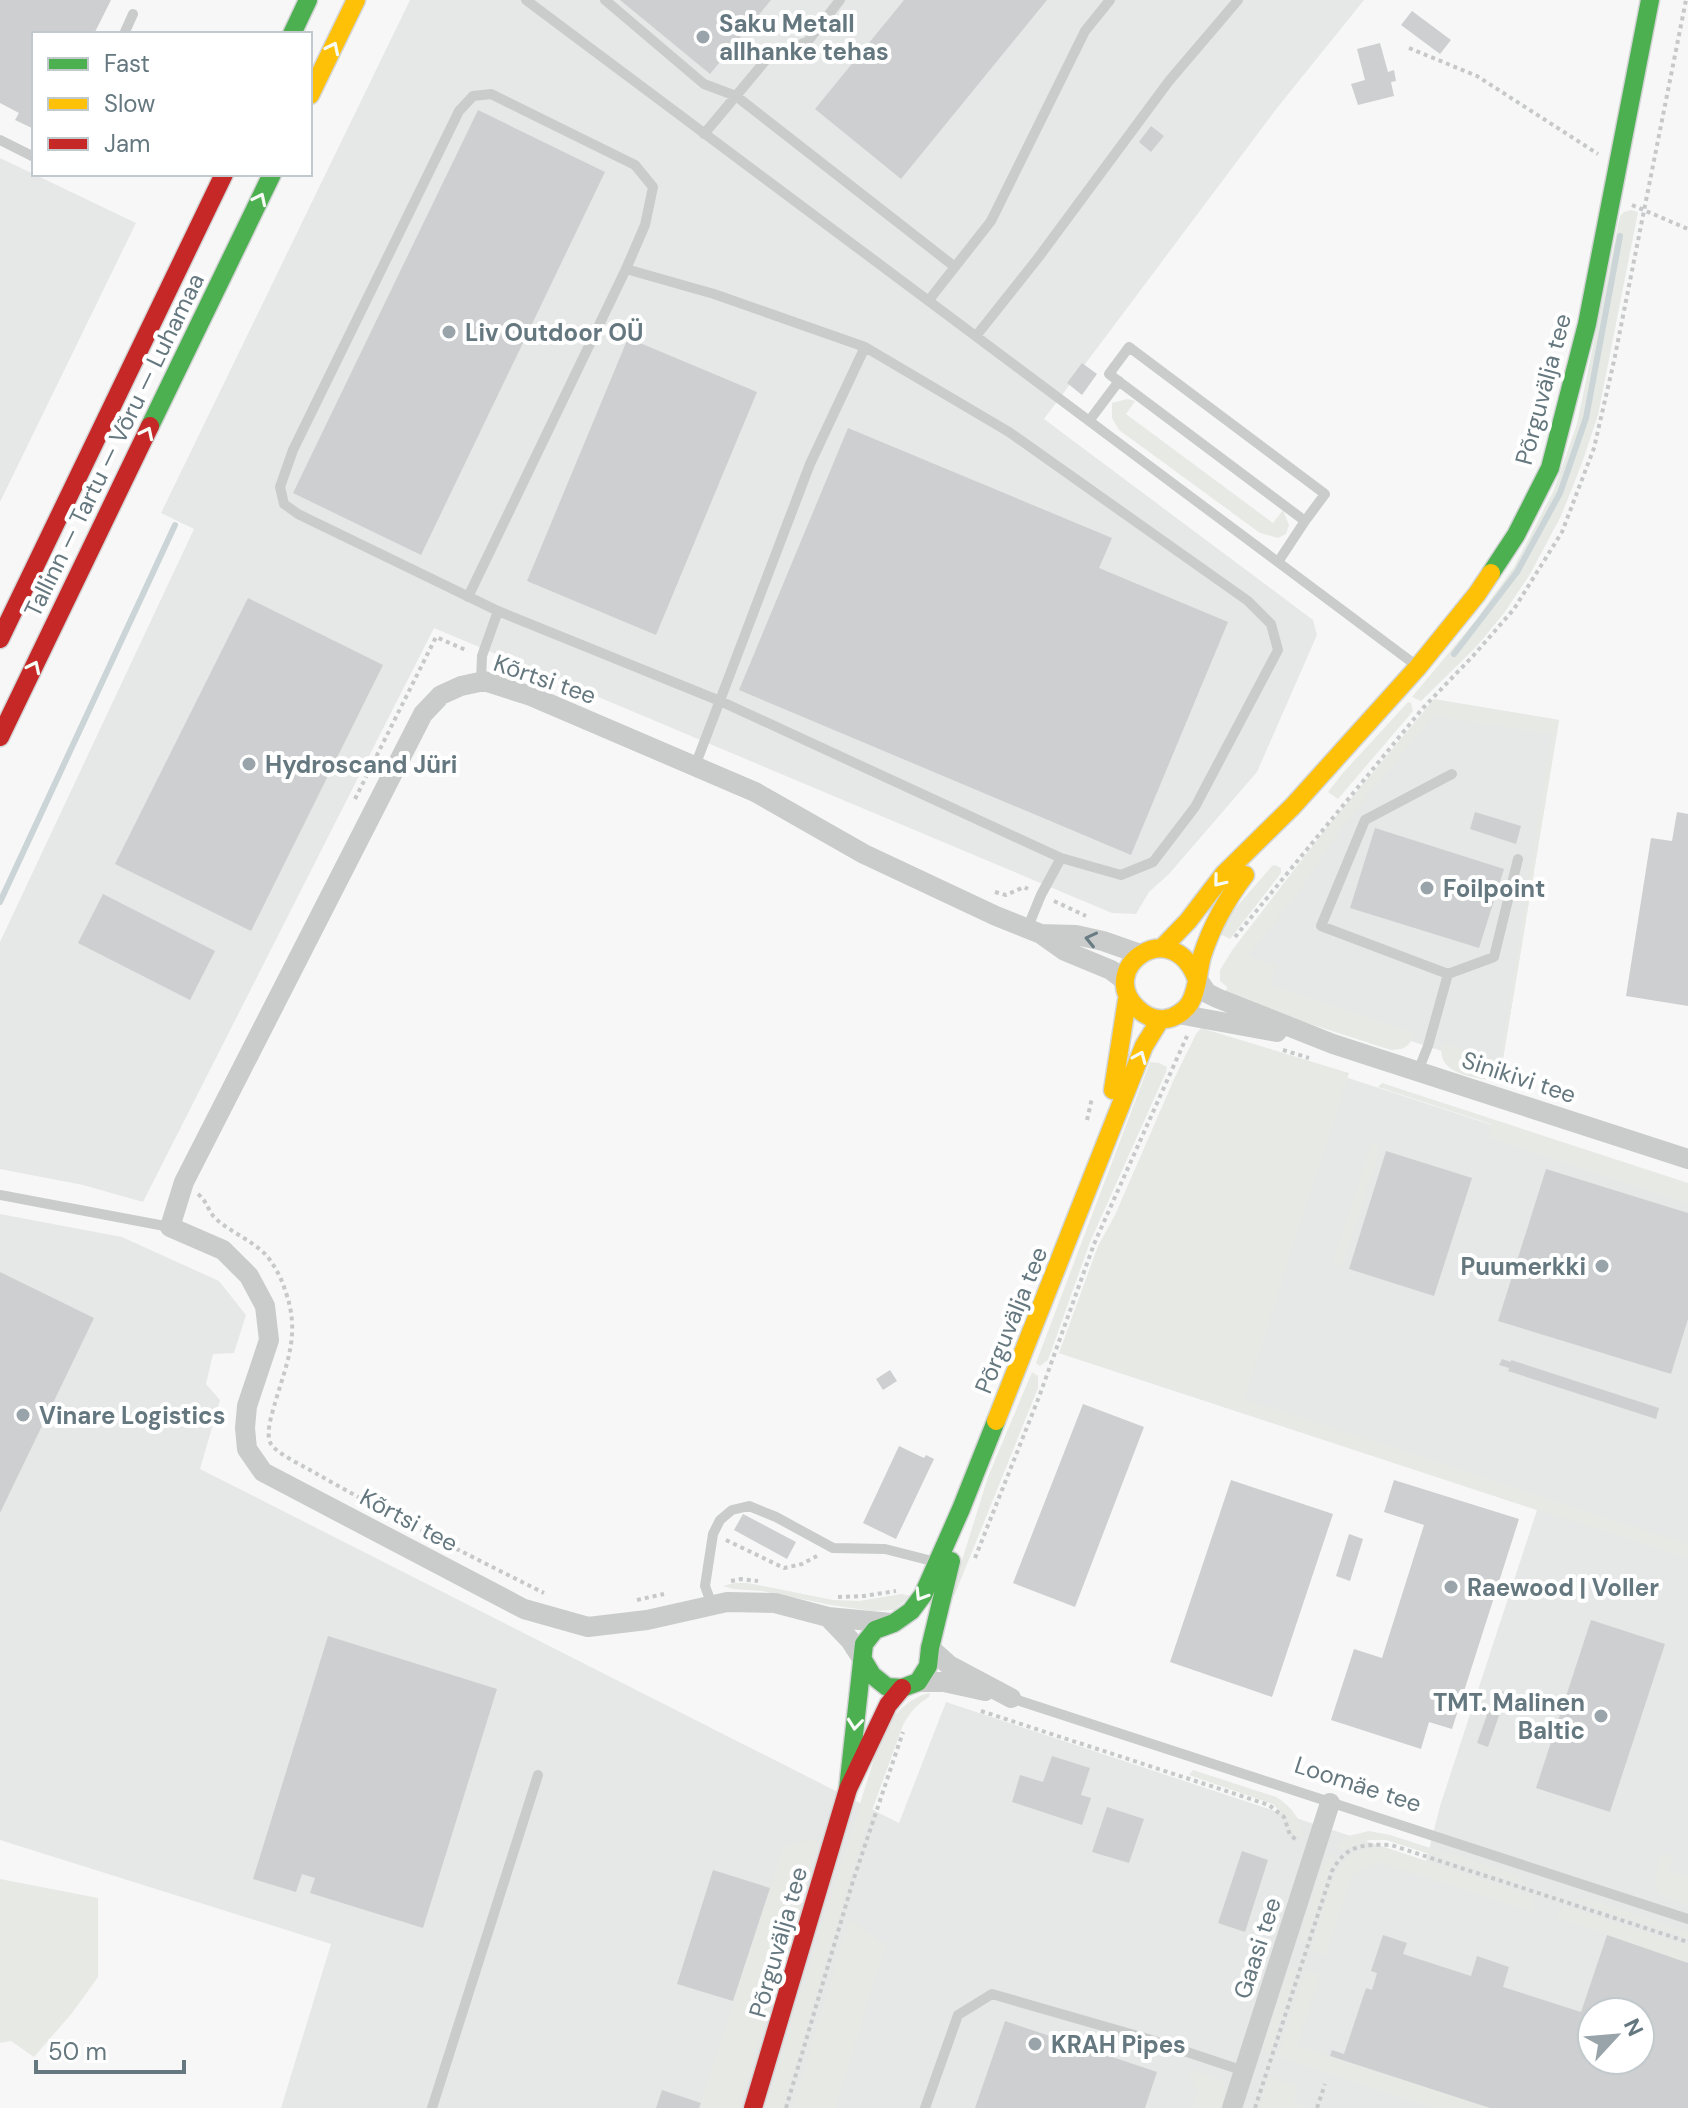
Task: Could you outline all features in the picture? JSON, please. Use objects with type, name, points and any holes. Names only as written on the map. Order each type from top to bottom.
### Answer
[{"type":"main road","points":[[293,32],[308,0]]},
{"type":"main road","points":[[312,91],[356,0]]},
{"type":"main road","name":"Põrguvälja tee","points":[[1163,947],[1188,921],[1224,874],[1293,806],[1418,667],[1485,582],[1516,535],[1550,468],[1587,324],[1650,0]]},
{"type":"main road","name":"Tallinn — Tartu — Võru — Luhamaa","points":[[0,639],[223,176]]},
{"type":"main road","name":"Tallinn — Tartu — Võru — Luhamaa","points":[[0,737],[271,176]]},
{"type":"main road","name":"Põrguvälja tee","points":[[1196,977],[1209,934],[1233,892],[1293,806]]},
{"type":"main road","points":[[1163,947],[1176,950],[1188,961],[1196,977],[1189,1005],[1169,1017],[1142,1013],[1126,990],[1129,964],[1140,954],[1163,947]]},
{"type":"main road","name":"Põrguvälja tee","points":[[1103,1149],[1122,1042],[1126,990]]},
{"type":"main road","name":"Põrguvälja tee","points":[[914,1633],[911,1611],[923,1595],[961,1509],[1144,1046],[1169,1017]]},
{"type":"main road","name":"Põrguvälja tee","points":[[914,1633],[942,1603],[961,1509]]},
{"type":"main road","points":[[875,1630],[914,1633],[928,1666],[910,1685],[887,1687],[872,1675],[863,1660],[864,1644],[875,1630]]},
{"type":"main road","name":"Põrguvälja tee","points":[[848,1789],[863,1660]]},
{"type":"main road","name":"Põrguvälja tee","points":[[753,2108],[848,1789],[888,1705],[910,1685]]},
{"type":"street","name":"Kõrtsi tee","points":[[914,1633],[828,1617],[775,1603],[727,1602],[709,1595],[647,1620],[588,1627],[524,1609],[263,1472],[247,1449],[245,1428],[247,1406],[269,1340],[265,1306],[249,1276],[223,1250],[170,1227],[184,1182],[423,714],[441,695],[481,681],[531,696],[755,792],[864,854],[1111,970],[1126,990]]},
{"type":"street","name":"Kõrtsi tee","points":[[1034,932],[1076,935],[1140,954]]},
{"type":"street","name":"Sinikivi tee","points":[[1196,977],[1207,993],[1217,998],[1333,1044],[1688,1159]]},
{"type":"street","name":"Sinikivi tee","points":[[1169,1017],[1214,1019],[1333,1044]]},
{"type":"street","points":[[828,1617],[850,1640],[863,1660]]},
{"type":"street","name":"Loomäe tee","points":[[914,1633],[949,1665],[1011,1698]]},
{"type":"street","name":"Loomäe tee","points":[[910,1685],[944,1682],[1011,1698]]},
{"type":"street","name":"Gaasi tee","points":[[1232,2108],[1330,1803]]},
{"type":"lane","points":[[526,0],[1418,667]]},
{"type":"lane","points":[[605,0],[704,84],[736,96],[955,267]]},
{"type":"lane","points":[[704,134],[766,60],[808,41],[840,0]]},
{"type":"lane","points":[[929,300],[991,221],[1085,31],[1110,0]]},
{"type":"lane","points":[[976,336],[1169,81],[1238,0]]},
{"type":"lane","points":[[125,32],[133,14]]},
{"type":"lane","points":[[468,597],[626,269],[645,225],[653,187],[635,165],[491,94],[473,96],[459,111],[293,450],[280,487],[284,504],[298,514],[468,597],[498,611],[720,701],[1061,858],[1121,875],[1153,862],[1195,807],[1278,650],[1271,624],[1248,601],[1009,432],[865,347],[714,294],[626,269]]},
{"type":"lane","points":[[0,140],[32,156]]},
{"type":"lane","points":[[695,766],[810,464],[865,347]]},
{"type":"lane","points":[[1278,562],[1325,494],[1129,347],[1109,374],[1305,521]]},
{"type":"lane","points":[[1089,421],[1119,381]]},
{"type":"lane","points":[[481,681],[482,656],[498,611]]},
{"type":"lane","points":[[1452,774],[1365,820],[1321,926],[1448,974],[1494,957],[1518,859]]},
{"type":"lane","points":[[1034,932],[1041,895],[1061,858]]},
{"type":"lane","points":[[1418,1071],[1448,974]]},
{"type":"lane","name":"Kõrtsi tee","points":[[0,1195],[170,1227]]},
{"type":"lane","points":[[709,1595],[713,1534],[720,1520],[732,1510],[749,1506],[833,1548],[885,1549],[938,1563]]},
{"type":"lane","name":"Loomäe tee","points":[[1011,1698],[1688,1919]]},
{"type":"lane","points":[[432,2108],[538,1775]]},
{"type":"lane","points":[[925,2108],[958,2015],[992,1994],[1148,2039],[1244,2071]]},
{"type":"path","points":[[1409,48],[1477,76],[1617,166]]},
{"type":"path","points":[[1611,196],[1688,229]]},
{"type":"path","points":[[355,800],[436,637],[482,656]]},
{"type":"path","points":[[988,890],[1006,895],[1024,887],[1108,926],[1103,941]]},
{"type":"path","points":[[1085,1131],[1094,1086]]},
{"type":"path","points":[[184,1182],[206,1200],[217,1219],[266,1255],[280,1276],[289,1302],[294,1329],[273,1409],[269,1435],[272,1445],[356,1496],[545,1593]]},
{"type":"path","points":[[713,1534],[784,1568],[802,1564],[833,1548]]},
{"type":"path","points":[[636,1600],[709,1595],[741,1579],[762,1581]]},
{"type":"path","points":[[832,1597],[908,1589],[923,1595]]},
{"type":"path","points":[[968,1706],[1269,1805],[1284,1817],[1294,1839],[1318,1846]]},
{"type":"path","points":[[1255,2108],[1332,1871],[1340,1855],[1366,1844],[1391,1845],[1688,1942]]},
{"type":"path","points":[[1317,2108],[1325,2084]]},
{"type":"shaded area","points":[[410,0],[1364,0],[1277,108],[1044,419],[1313,620],[1317,635],[1257,772],[1169,874],[1149,892],[1136,914],[1112,913],[434,628],[143,1202],[83,1185],[0,1169],[0,942],[194,529],[161,513]]},
{"type":"shaded area","points":[[0,158],[32,176],[136,223],[0,502]]},
{"type":"shaded area","points":[[1631,210],[1638,212],[1598,415],[1561,516],[1530,574],[1504,613],[1477,646],[1421,701],[1412,697],[1476,620],[1514,567],[1554,490],[1577,424],[1620,216]]},
{"type":"shaded area","points":[[1127,399],[1135,401],[1126,414],[1273,523],[1283,510],[1289,525],[1286,534],[1278,538],[1260,533],[1119,430],[1112,418],[1112,403]]},
{"type":"shaded area","points":[[1434,699],[1559,720],[1502,1065],[1508,1071],[1499,1081],[1471,1077],[1452,1070],[1442,1056],[1442,1047],[1446,1044],[1500,1061],[1552,734],[1433,716],[1347,821],[1298,893],[1248,956],[1276,966],[1271,985],[1411,1032],[1412,1039],[1405,1047],[1391,1050],[1226,997],[1227,987],[1220,981],[1220,970],[1233,949],[1328,826]]},
{"type":"shaded area","points":[[1437,700],[1559,720],[1501,1070],[1255,991],[1239,955]]},
{"type":"shaded area","points":[[1408,702],[1413,711],[1338,799],[1328,792],[1342,774]]},
{"type":"shaded area","points":[[1275,865],[1281,868],[1281,873],[1230,939],[1218,933],[1225,920]]},
{"type":"shaded area","points":[[1201,1028],[1349,1073],[1244,1399],[1688,1544],[1688,1559],[1059,1353],[1098,1246],[1115,1215],[1175,1077]]},
{"type":"shaded area","points":[[1204,1031],[1688,1189],[1688,2108],[281,2108],[331,1944],[0,1840],[0,1214],[122,1237],[219,1281],[246,1315],[234,1353],[213,1354],[206,1384],[220,1400],[200,1469],[899,1823],[946,1702],[1426,1861],[1440,1806],[1537,1510],[1059,1353]]},
{"type":"shaded area","points":[[1150,1062],[1167,1067],[1166,1072],[1090,1242],[1048,1360],[1040,1366],[1036,1363]]},
{"type":"shaded area","points":[[1382,1083],[1688,1183],[1688,1204],[1488,1138],[1491,1124],[1378,1087]]},
{"type":"shaded area","points":[[1371,1143],[1381,1146],[1341,1267],[1332,1265]]},
{"type":"shaded area","points":[[1032,1372],[1038,1376],[1038,1388],[955,1594],[950,1599],[988,1477]]},
{"type":"shaded area","points":[[734,1583],[833,1600],[859,1601],[902,1594],[911,1596],[894,1610],[872,1611],[723,1586]]},
{"type":"shaded area","points":[[930,1693],[903,1725],[865,1830],[783,2108],[765,2108],[884,1727],[910,1702]]},
{"type":"shaded area","points":[[1193,1770],[1276,1797],[1295,1814],[1304,1838],[1294,1835],[1289,1821],[1273,1804],[1189,1775]]},
{"type":"shaded area","points":[[1369,1831],[1515,1875],[1528,1886],[1386,1840],[1369,1840],[1345,1849],[1334,1846],[1348,1836]]},
{"type":"shaded area","points":[[812,1839],[818,1847],[739,2108],[699,2108],[784,1846]]},
{"type":"shaded area","points":[[1373,1847],[1390,1849],[1533,1896],[1532,1912],[1378,1862],[1352,1875],[1326,1956],[1311,1951],[1336,1873],[1352,1854]]},
{"type":"shaded area","points":[[1328,1853],[1334,1859],[1305,1945],[1300,1937]]},
{"type":"shaded area","points":[[1668,1854],[1673,1856],[1669,1871],[1688,1877],[1688,1906],[1668,1899],[1656,1886],[1660,1858]]},
{"type":"shaded area","points":[[0,1879],[98,1898],[98,1977],[34,2057],[11,2041],[0,2043]]},
{"type":"shaded area","points":[[1581,1899],[1688,1931],[1688,1938],[1574,1901]]},
{"type":"shaded area","points":[[1564,1906],[1688,1946],[1688,1963],[1555,1917]]},
{"type":"shaded area","points":[[849,1919],[886,1945],[835,2108],[793,2108]]},
{"type":"shaded area","points":[[1298,1968],[1270,2054],[1265,2052],[1263,2046],[1288,1972]]},
{"type":"shaded area","points":[[1305,1971],[1320,1975],[1297,2046],[1490,2108],[1436,2108],[1277,2057]]},
{"type":"shaded area","points":[[1194,2070],[1220,2079],[1223,2083],[1225,2093],[1221,2108],[1193,2108],[1198,2094],[1190,2076]]},
{"type":"shaded area","points":[[1269,2076],[1298,2086],[1294,2102],[1311,2108],[1259,2108]]},
{"type":"building","points":[[0,0],[111,0],[95,32],[32,32],[32,128],[15,120],[19,113],[0,103]]},
{"type":"building","name":"Saku Metall allhanke tehas","points":[[620,0],[771,0],[710,74]]},
{"type":"building","points":[[904,0],[1047,0],[901,179],[815,109]]},
{"type":"building","points":[[1412,11],[1451,40],[1440,54],[1401,25]]},
{"type":"building","points":[[1380,43],[1388,72],[1394,70],[1396,81],[1391,82],[1394,96],[1358,105],[1351,84],[1365,80],[1357,49]]},
{"type":"building","name":"Liv Outdoor OÜ","points":[[478,110],[605,172],[421,555],[293,493]]},
{"type":"building","points":[[1151,126],[1164,136],[1151,152],[1139,142]]},
{"type":"building","points":[[628,338],[757,392],[656,635],[527,581]]},
{"type":"building","points":[[1082,363],[1097,374],[1082,395],[1067,383]]},
{"type":"building","points":[[848,428],[1112,538],[1099,568],[1228,622],[1131,855],[739,690]]},
{"type":"building","name":"Hydroscand Jüri","points":[[248,598],[383,665],[251,931],[115,864]]},
{"type":"building","points":[[1475,812],[1521,826],[1516,844],[1470,829]]},
{"type":"building","points":[[1677,812],[1688,814],[1688,1006],[1626,996],[1651,838],[1672,841]]},
{"type":"building","name":"Foilpoint","points":[[1375,828],[1504,869],[1479,948],[1350,908]]},
{"type":"building","points":[[103,894],[215,951],[190,1000],[78,943]]},
{"type":"building","name":"Puumerkki","points":[[1386,1151],[1472,1178],[1434,1296],[1349,1269]]},
{"type":"building","name":"Puumerkki","points":[[1546,1169],[1688,1213],[1688,1319],[1671,1374],[1498,1321]]},
{"type":"building","name":"Vinare Logistics","points":[[0,1272],[94,1318],[0,1513]]},
{"type":"building","points":[[1502,1359],[1659,1408],[1656,1419],[1508,1371],[1509,1368],[1499,1365]]},
{"type":"building","points":[[890,1370],[897,1381],[883,1390],[876,1379]]},
{"type":"building","points":[[1083,1404],[1144,1427],[1075,1607],[1013,1583]]},
{"type":"building","points":[[899,1446],[924,1458],[926,1455],[934,1459],[896,1539],[863,1523]]},
{"type":"building","points":[[1231,1480],[1333,1514],[1272,1697],[1170,1662]]},
{"type":"building","name":"Raewood | Voller","points":[[1394,1480],[1519,1519],[1452,1729],[1429,1722],[1421,1749],[1331,1720],[1354,1649],[1382,1658],[1424,1525],[1384,1512]]},
{"type":"building","points":[[743,1514],[796,1542],[787,1559],[734,1530]]},
{"type":"building","points":[[1349,1534],[1363,1539],[1350,1581],[1336,1576]]},
{"type":"building","name":"TMT. Malinen Baltic","points":[[1591,1620],[1665,1644],[1610,1812],[1536,1788]]},
{"type":"building","points":[[328,1636],[497,1689],[423,1928],[310,1893],[315,1878],[302,1874],[296,1892],[253,1879]]},
{"type":"building","points":[[1496,1689],[1507,1693],[1488,1747],[1477,1743]]},
{"type":"building","points":[[1052,1756],[1090,1768],[1081,1795],[1091,1798],[1082,1825],[1012,1802],[1020,1775],[1043,1782]]},
{"type":"building","points":[[1107,1807],[1144,1819],[1129,1863],[1092,1852]]},
{"type":"building","points":[[1242,1851],[1268,1860],[1245,1932],[1218,1923]]},
{"type":"building","points":[[713,1870],[770,1888],[733,2001],[677,1984]]},
{"type":"building","points":[[1383,1935],[1407,1943],[1403,1954],[1471,1976],[1477,1956],[1509,1967],[1503,1987],[1576,2010],[1576,2076],[1656,2076],[1656,1996],[1586,1996],[1607,1935],[1688,1963],[1688,2108],[1490,2108],[1330,2056],[1332,2050],[1344,2054],[1366,1988],[1372,1990],[1377,1973],[1371,1971]]},
{"type":"building","name":"KRAH Pipes","points":[[1005,2021],[1157,2072],[1145,2108],[975,2108]]},
{"type":"building","points":[[662,2090],[701,2103],[699,2108],[656,2108]]},
{"type":"waterway","points":[[1454,654],[1517,572],[1560,493],[1586,418],[1620,236]]},
{"type":"waterway","points":[[0,902],[175,525]]},
{"type":"traffic: fast","points":[[293,32],[308,0]]},
{"type":"traffic: fast","points":[[1491,573],[1516,535],[1550,468],[1587,324],[1650,0]]},
{"type":"traffic: fast","points":[[150,426],[271,176]]},
{"type":"traffic: fast","points":[[848,1789],[864,1644],[875,1630],[894,1623],[911,1611],[923,1595],[996,1421]]},
{"type":"traffic: fast","points":[[863,1660],[872,1675],[887,1687],[902,1688],[918,1682],[928,1666],[951,1561]]},
{"type":"traffic: slow","points":[[312,91],[356,0]]},
{"type":"traffic: slow","points":[[1163,947],[1188,921],[1224,874],[1293,806],[1418,667],[1491,573]]},
{"type":"traffic: slow","points":[[1196,977],[1184,959],[1170,950],[1155,949],[1141,954],[1131,964],[1125,978],[1127,993],[1143,1013],[1161,1019],[1176,1016],[1185,1009],[1195,992],[1210,934],[1245,875]]},
{"type":"traffic: slow","points":[[1113,1090],[1127,1000]]},
{"type":"traffic: slow","points":[[996,1421],[1144,1046],[1160,1020]]},
{"type":"traffic: jam","points":[[0,639],[223,176]]},
{"type":"traffic: jam","points":[[0,737],[150,426]]},
{"type":"traffic: jam","points":[[753,2108],[848,1789],[888,1705],[902,1688]]},
{"type":"place","name":"Saku Metall allhanke tehas","points":[[703,37]]},
{"type":"place","name":"Liv Outdoor OÜ","points":[[449,332]]},
{"type":"place","name":"Hydroscand Jüri","points":[[249,764]]},
{"type":"place","name":"Foilpoint","points":[[1427,888]]},
{"type":"place","name":"Puumerkki","points":[[1602,1266]]},
{"type":"place","name":"Vinare Logistics","points":[[23,1415]]},
{"type":"place","name":"Raewood | Voller","points":[[1451,1587]]},
{"type":"place","name":"TMT. Malinen Baltic","points":[[1601,1716]]},
{"type":"place","name":"KRAH Pipes","points":[[1035,2044]]}]
